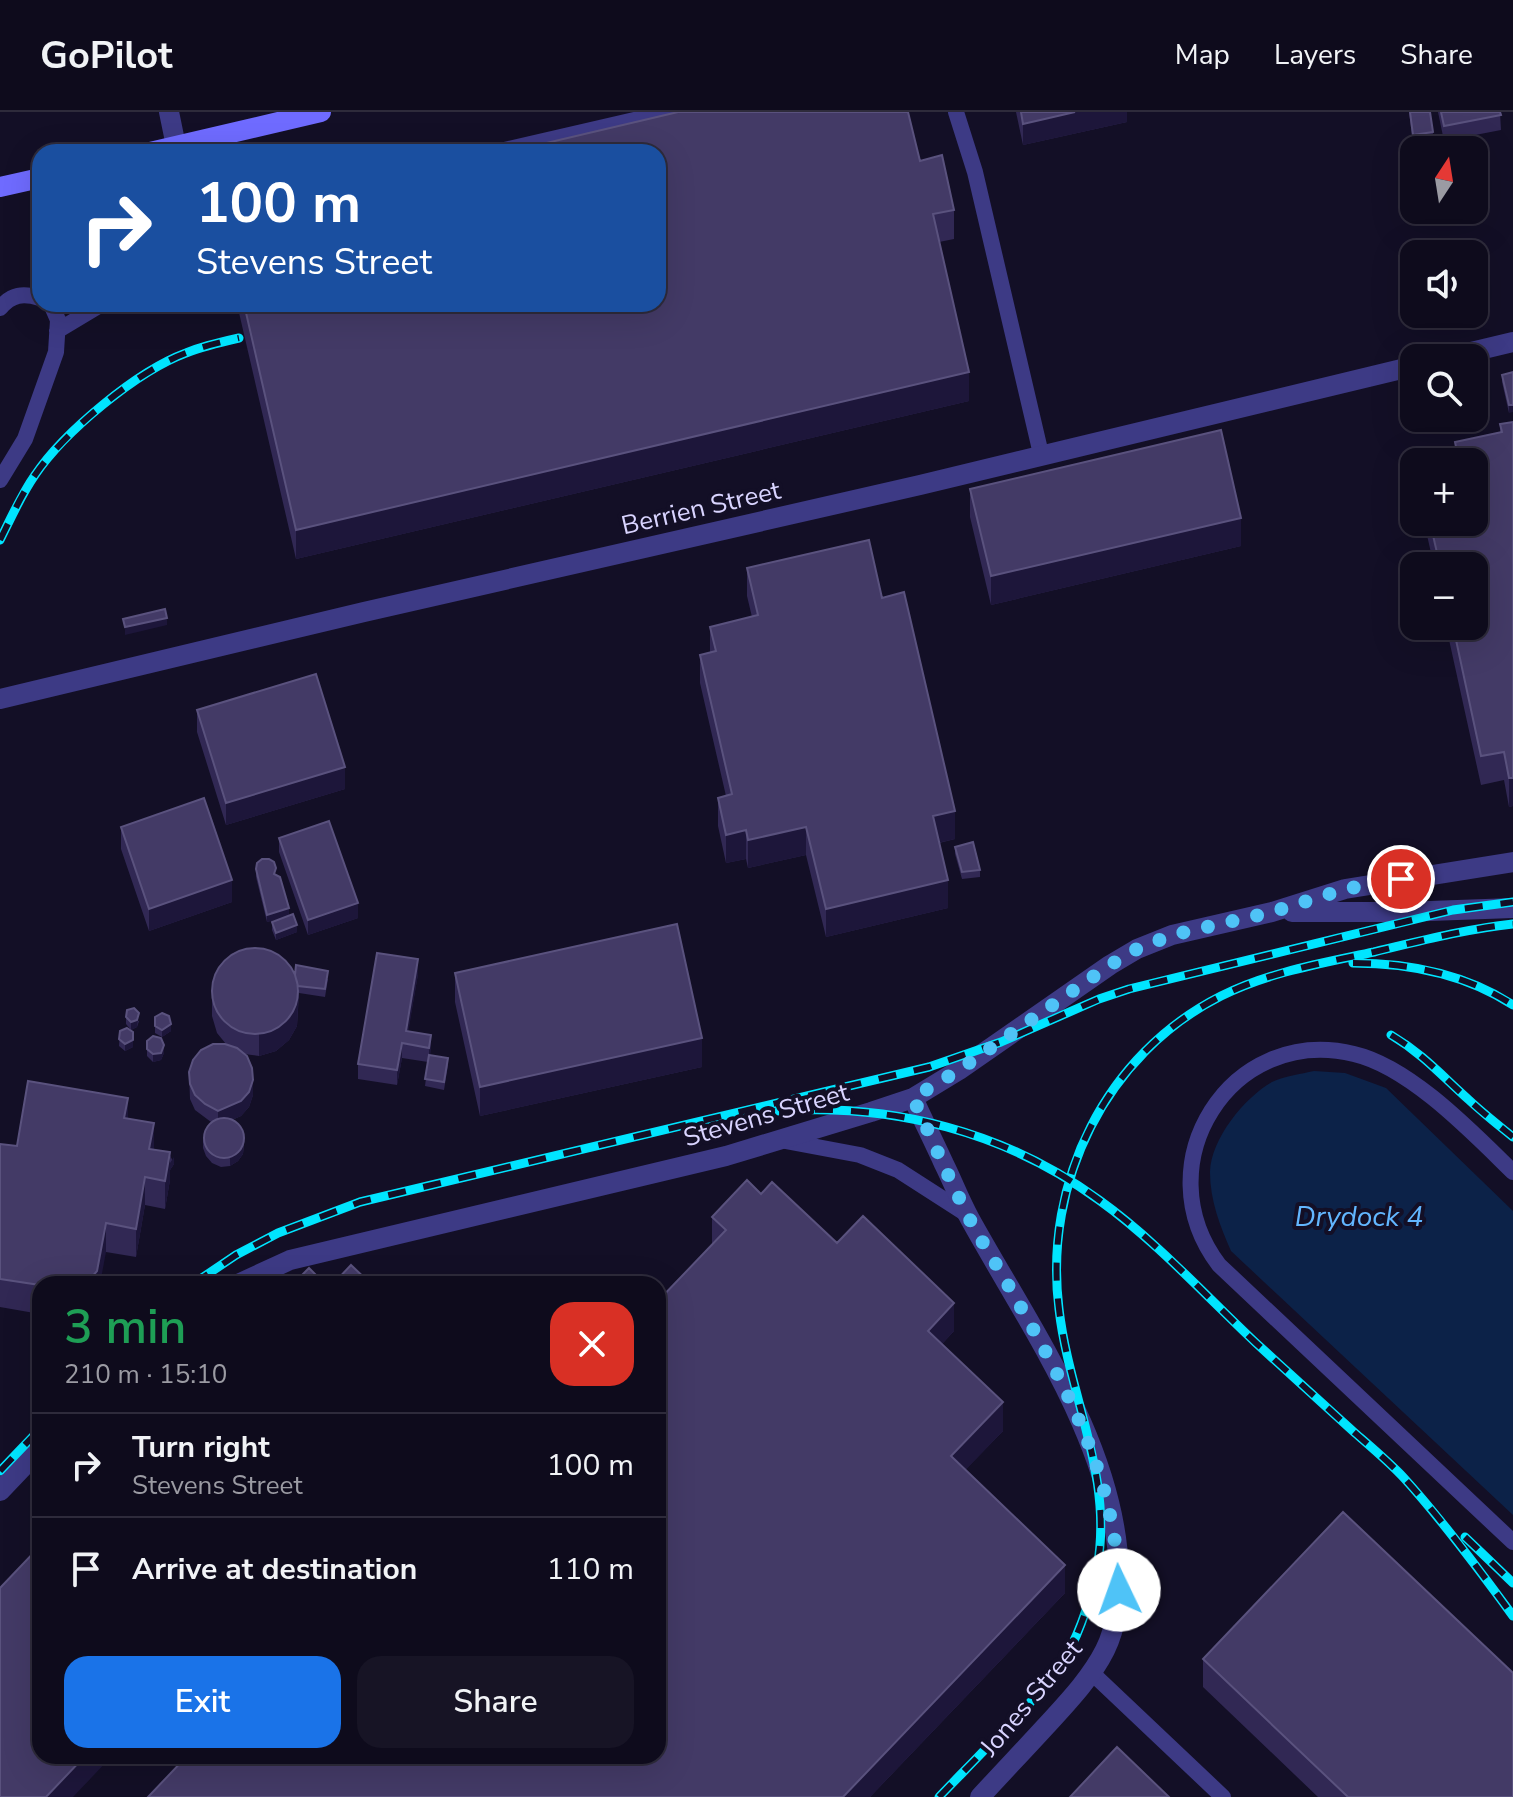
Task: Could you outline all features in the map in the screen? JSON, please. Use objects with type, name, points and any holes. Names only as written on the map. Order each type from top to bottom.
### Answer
[{"type":"main road","points":[[185,144],[321,112]]},
{"type":"main road","points":[[0,187],[32,180]]},
{"type":"street","points":[[169,112],[176,144]]},
{"type":"street","points":[[1488,348],[1513,342]]},
{"type":"street","name":"Berrien Street","points":[[0,699],[530,573],[920,485],[1400,369]]},
{"type":"street","name":"Stevens Street","points":[[255,1276],[290,1260],[726,1156],[913,1098],[959,1070],[1110,965],[1137,949],[1172,935],[1272,912],[1345,889],[1513,862]]},
{"type":"street","name":"Stevens Street","points":[[1272,912],[1513,908]]},
{"type":"street","name":"Jones Street","points":[[913,1098],[968,1215],[1069,1396],[1108,1498],[1116,1540],[1119,1590],[1112,1632],[1105,1649],[1092,1673],[980,1797]]},
{"type":"street","points":[[0,1491],[32,1457]]},
{"type":"lane","points":[[531,144],[669,112]]},
{"type":"lane","points":[[956,112],[975,172],[1041,454]]},
{"type":"lane","points":[[0,308],[8,299],[32,296]]},
{"type":"lane","points":[[0,480],[25,439],[56,352],[58,320],[54,312]]},
{"type":"lane","points":[[57,331],[89,312]]},
{"type":"lane","points":[[1513,1172],[1408,1079],[1387,1066],[1350,1053],[1331,1050],[1299,1052],[1284,1055],[1255,1069],[1220,1099],[1202,1126],[1192,1157],[1191,1196],[1199,1231],[1206,1248],[1219,1265],[1513,1542]]},
{"type":"lane","points":[[779,1140],[860,1155],[898,1170],[968,1215]]},
{"type":"lane","points":[[1481,1141],[1513,1163]]},
{"type":"lane","points":[[1092,1673],[1223,1797]]},
{"type":"water","name":"Drydock 4","points":[[1314,1071],[1345,1073],[1386,1088],[1513,1211],[1513,1515],[1231,1251],[1212,1193],[1210,1172],[1216,1146],[1240,1109],[1261,1089],[1282,1078]]},
{"type":"building","points":[[678,112],[908,112],[920,161],[942,155],[954,210],[933,214],[969,372],[296,530],[246,312],[666,312],[666,144],[542,144]]},
{"type":"building","points":[[1021,112],[1075,112],[1023,124]]},
{"type":"building","points":[[1410,112],[1430,112],[1433,132],[1413,135]]},
{"type":"building","points":[[1441,112],[1500,112],[1501,115],[1444,126]]},
{"type":"building","points":[[1513,372],[1513,405],[1509,405],[1502,375]]},
{"type":"building","points":[[1513,422],[1513,778],[1509,778],[1504,752],[1481,756],[1456,640],[1488,640],[1488,552],[1437,552],[1433,536],[1488,536],[1488,448],[1456,448],[1455,442],[1502,432],[1500,424]]},
{"type":"building","points":[[1221,430],[1241,518],[991,576],[970,489]]},
{"type":"building","points":[[869,540],[882,598],[904,592],[955,811],[933,816],[948,880],[826,909],[806,827],[748,840],[746,830],[726,835],[718,798],[732,794],[700,655],[716,651],[710,627],[758,615],[747,568]]},
{"type":"building","points":[[165,609],[167,618],[125,627],[123,619]]},
{"type":"building","points":[[316,674],[345,767],[226,803],[197,710]]},
{"type":"building","points":[[204,798],[232,880],[149,909],[121,827]]},
{"type":"building","points":[[329,821],[358,903],[308,920],[279,838]]},
{"type":"building","points":[[973,842],[980,870],[962,872],[955,847]]},
{"type":"building","points":[[262,859],[274,862],[274,874],[280,877],[289,908],[267,915],[256,869]]},
{"type":"building","points":[[293,914],[297,925],[276,933],[272,922]]},
{"type":"building","points":[[677,924],[702,1038],[480,1087],[455,973]]},
{"type":"building","points":[[255,948],[279,955],[291,967],[298,991],[291,1015],[279,1027],[255,1034],[231,1027],[219,1015],[212,991],[219,967],[231,955]]},
{"type":"building","points":[[377,953],[418,959],[406,1031],[431,1035],[429,1048],[402,1043],[397,1070],[358,1064]]},
{"type":"building","points":[[296,965],[328,971],[325,989],[298,986]]},
{"type":"building","points":[[134,1008],[139,1013],[137,1020],[131,1022],[126,1017],[127,1010]]},
{"type":"building","points":[[162,1013],[169,1016],[171,1024],[162,1030],[155,1026],[155,1017]]},
{"type":"building","points":[[127,1028],[133,1032],[133,1040],[125,1044],[119,1039],[120,1031]]},
{"type":"building","points":[[153,1036],[161,1038],[164,1045],[161,1053],[153,1054],[147,1049],[147,1041]]},
{"type":"building","points":[[213,1044],[237,1048],[247,1056],[253,1080],[249,1092],[241,1101],[218,1111],[195,1095],[189,1072],[201,1050]]},
{"type":"building","points":[[429,1055],[448,1058],[444,1082],[425,1079]]},
{"type":"building","points":[[28,1081],[128,1098],[124,1118],[154,1123],[149,1149],[170,1152],[165,1181],[145,1177],[136,1229],[106,1223],[97,1271],[93,1276],[32,1276],[32,1284],[0,1279],[0,1144],[17,1146]]},
{"type":"building","points":[[224,1118],[238,1124],[244,1138],[238,1152],[224,1158],[210,1152],[204,1138],[210,1124]]},
{"type":"building","points":[[747,1180],[761,1194],[772,1182],[837,1243],[863,1216],[954,1303],[928,1331],[1003,1402],[951,1456],[1065,1565],[843,1797],[148,1797],[179,1764],[666,1764],[666,1293],[726,1230],[712,1217]]},
{"type":"building","points":[[351,1265],[363,1276],[341,1276]]},
{"type":"building","points":[[309,1268],[317,1276],[301,1276]]},
{"type":"building","points":[[1343,1512],[1513,1673],[1513,1797],[1348,1797],[1203,1659]]},
{"type":"building","points":[[32,1554],[32,1764],[77,1764],[46,1797],[0,1797],[0,1588]]},
{"type":"building","points":[[1117,1747],[1169,1797],[1070,1797]]},
{"type":"railway","points":[[0,540],[35,475],[64,440],[103,405],[167,362],[199,348],[239,338]]},
{"type":"railway","points":[[205,1276],[278,1233],[360,1202],[929,1067],[1001,1042],[1129,989],[1453,910],[1513,902]]},
{"type":"railway","points":[[939,1797],[1055,1673],[1078,1631],[1094,1581],[1101,1534],[1100,1502],[1088,1437],[1064,1342],[1057,1261],[1061,1215],[1073,1169],[1091,1127],[1115,1087],[1145,1052],[1180,1021],[1239,988],[1316,964],[1460,932],[1513,924]]},
{"type":"railway","points":[[1353,963],[1395,965],[1436,972],[1476,985],[1513,1005]]},
{"type":"railway","points":[[1391,1035],[1423,1058],[1513,1137]]},
{"type":"railway","points":[[779,1111],[864,1112],[947,1127],[1026,1156],[1099,1200],[1160,1250],[1256,1343],[1398,1472],[1446,1528],[1513,1616]]},
{"type":"railway","points":[[0,1471],[32,1437]]},
{"type":"railway","points":[[1465,1537],[1513,1583]]},
{"type":"route","points":[[1119,1590],[1119,1564],[1108,1498],[1091,1448],[1069,1396],[968,1215],[913,1098],[1137,949],[1172,935],[1272,912],[1345,889],[1401,879]]}]
